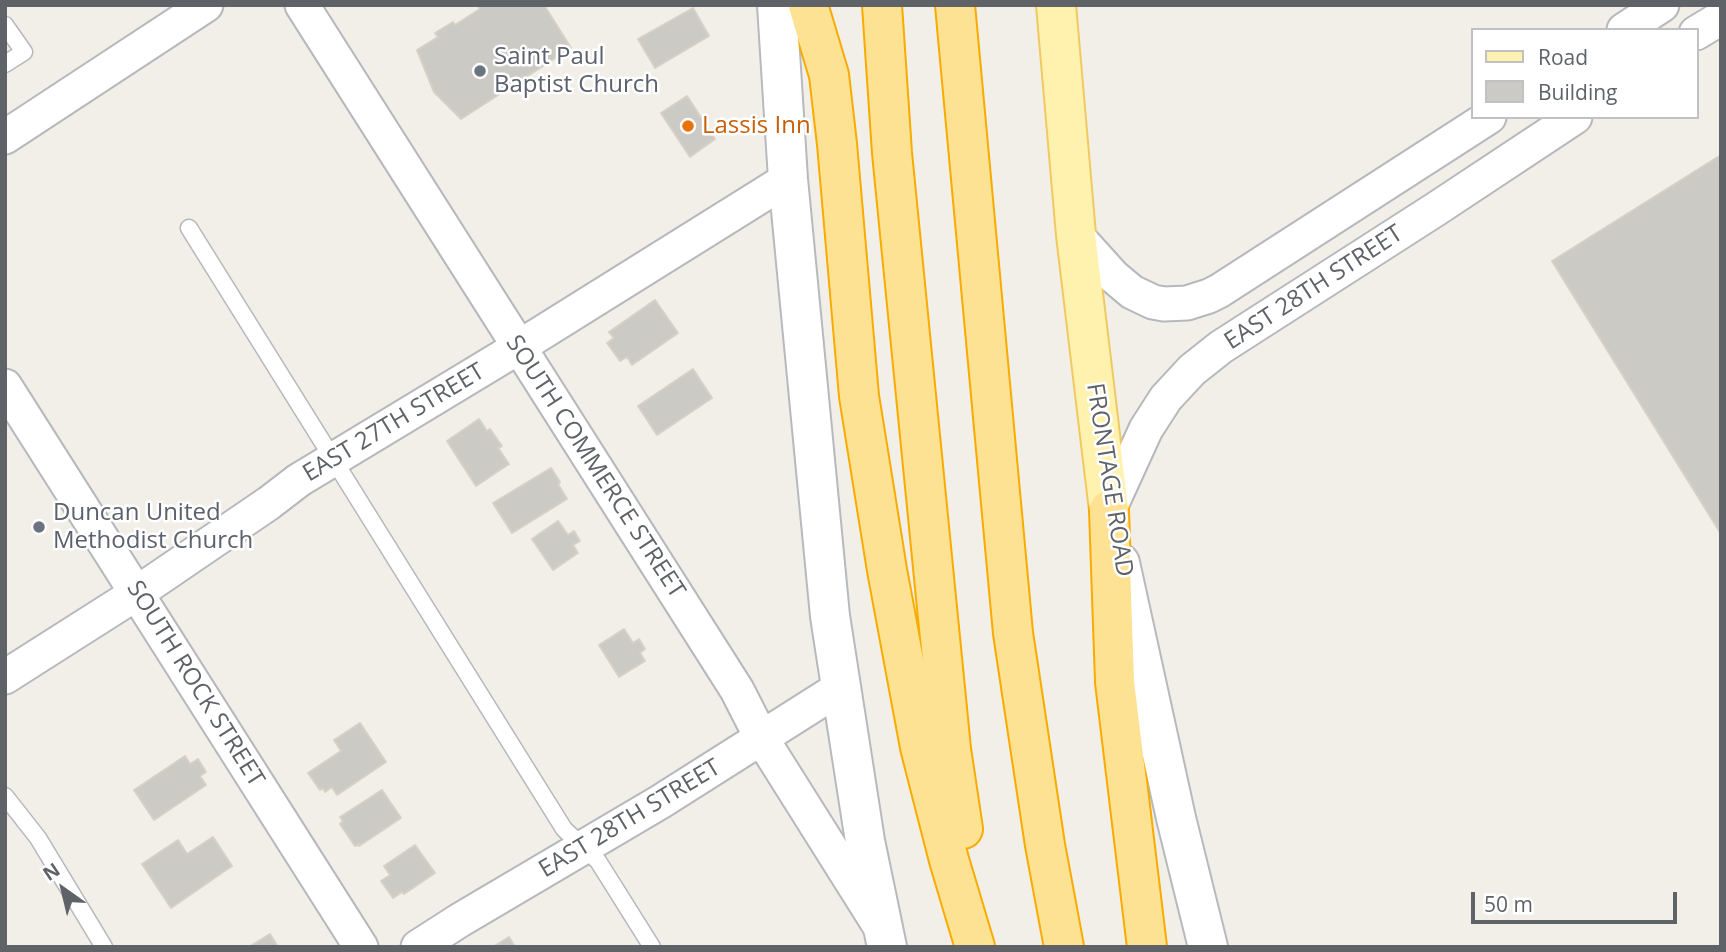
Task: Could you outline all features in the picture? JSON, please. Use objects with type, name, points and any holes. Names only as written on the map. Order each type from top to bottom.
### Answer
[{"type":"highway","points":[[808,5],[829,75],[859,396],[887,569],[920,747],[975,947]]},
{"type":"highway","points":[[882,5],[892,153],[951,748],[970,876],[984,947]]},
{"type":"highway","points":[[955,5],[1013,633],[1064,947]]},
{"type":"highway","points":[[1109,510],[1115,682],[1147,947]]},
{"type":"main road","name":"FRONTAGE ROAD","points":[[1056,5],[1076,235],[1109,510]]},
{"type":"street","points":[[8,128],[206,5]]},
{"type":"street","name":"SOUTH COMMERCE STREET","points":[[303,5],[737,690],[762,739],[886,939]]},
{"type":"street","points":[[777,5],[788,178],[830,616],[865,841],[886,939]]},
{"type":"street","points":[[1627,28],[1662,5]]},
{"type":"street","points":[[1698,32],[1721,18]]},
{"type":"street","name":"EAST 28TH STREET","points":[[1076,235],[1113,276],[1132,292],[1153,302],[1187,303],[1219,291],[1486,119]]},
{"type":"street","name":"EAST 28TH STREET","points":[[1109,510],[1146,429],[1166,398],[1192,370],[1221,347],[1572,119]]},
{"type":"street","name":"EAST 27TH STREET","points":[[5,677],[137,593],[299,480],[519,347],[788,178]]},
{"type":"street","name":"SOUTH ROCK STREET","points":[[5,386],[361,947]]},
{"type":"street","name":"FRONTAGE ROAD","points":[[1109,510],[1176,818],[1208,947]]},
{"type":"street","name":"EAST 28TH STREET","points":[[418,947],[660,802],[840,688]]},
{"type":"lane","points":[[5,25],[24,52],[5,65]]},
{"type":"lane","points":[[189,228],[564,829],[598,861],[652,947]]},
{"type":"lane","points":[[5,796],[38,838],[104,947]]},
{"type":"building","name":"Saint Paul Baptist Church","points":[[477,5],[544,5],[571,48],[461,119],[434,92],[417,50],[438,37],[435,33],[453,22],[455,25],[480,9]]},
{"type":"building","points":[[693,8],[709,36],[655,68],[638,39]]},
{"type":"building","name":"Lassis Inn","points":[[687,96],[715,139],[690,157],[661,113]]},
{"type":"building","points":[[1721,155],[1721,534],[1552,261]]},
{"type":"building","points":[[655,300],[678,333],[632,365],[627,357],[620,361],[607,343],[614,338],[609,332]]},
{"type":"building","points":[[693,369],[712,398],[657,435],[638,406]]},
{"type":"building","points":[[479,419],[502,446],[498,448],[509,464],[476,486],[447,441]]},
{"type":"building","points":[[551,468],[567,499],[512,533],[493,503]]},
{"type":"building","points":[[558,521],[568,535],[574,531],[580,541],[573,545],[578,553],[553,570],[532,539]]},
{"type":"building","points":[[624,629],[633,643],[639,639],[645,649],[640,653],[645,661],[619,677],[599,645]]},
{"type":"building","points":[[360,723],[386,762],[337,795],[332,787],[325,792],[323,788],[320,790],[308,773],[341,751],[334,740]]},
{"type":"building","points":[[185,756],[190,764],[198,759],[206,772],[200,776],[206,785],[154,820],[134,790]]},
{"type":"building","points":[[382,790],[401,818],[355,846],[340,824],[343,821],[340,817]]},
{"type":"building","points":[[213,837],[232,866],[171,908],[142,864],[178,840],[187,854]]},
{"type":"building","points":[[415,845],[435,873],[404,894],[402,892],[393,898],[381,881],[390,875],[384,866]]},
{"type":"building","points":[[270,934],[278,947],[249,947]]},
{"type":"building","points":[[509,937],[515,947],[493,947]]},
{"type":"place","name":"Saint Paul Baptist Church","points":[[480,71]]},
{"type":"place","name":"Lassis Inn","points":[[688,126]]},
{"type":"place","name":"Duncan United Methodist Church","points":[[39,527]]}]
